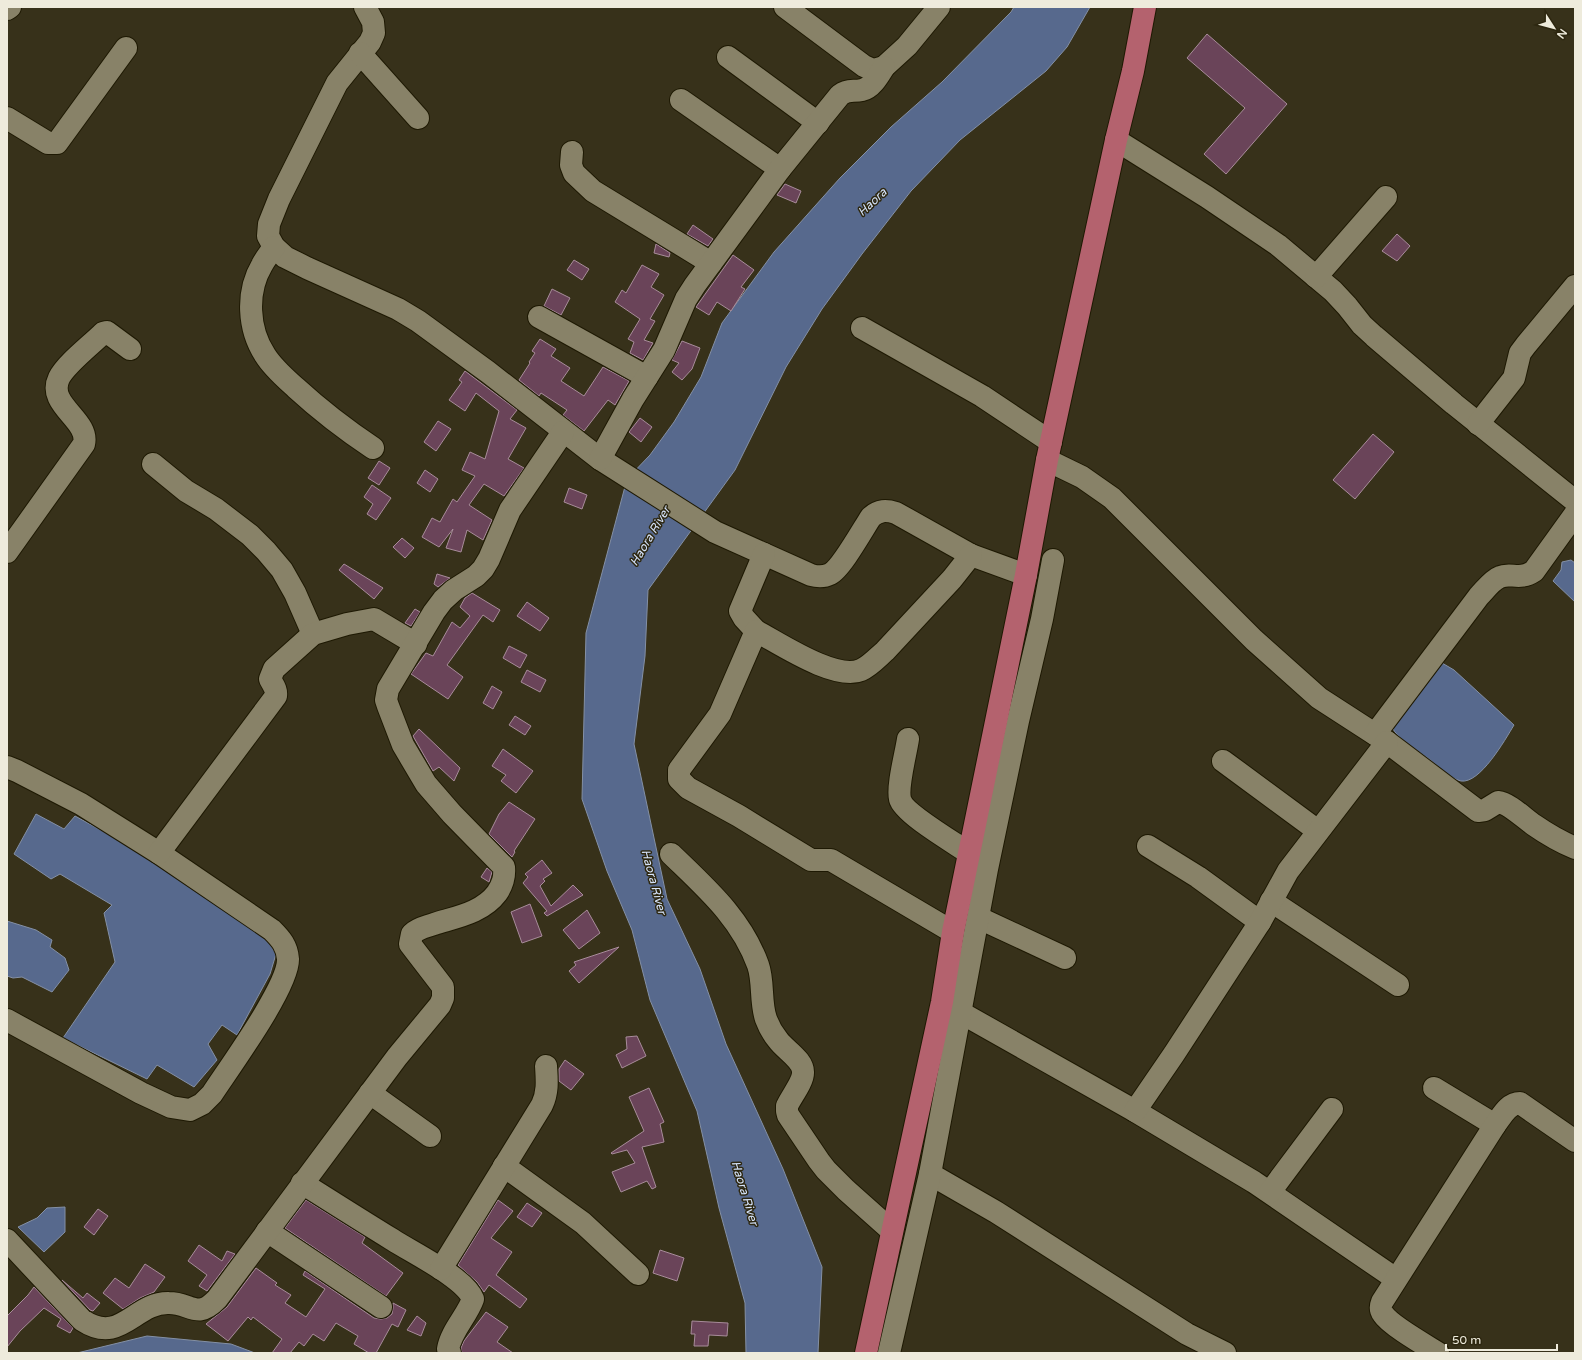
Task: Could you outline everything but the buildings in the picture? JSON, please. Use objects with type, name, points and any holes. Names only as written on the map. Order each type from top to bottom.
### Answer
[{"type":"main road","points":[[866,1353],[942,1002],[953,932],[1026,575],[1049,451],[1116,140],[1133,71],[1145,7]]},
{"type":"street","points":[[365,7],[373,22],[374,33],[370,42],[360,52],[337,83],[279,199],[269,224],[268,236],[274,247],[285,257],[398,309],[418,321],[488,372],[563,432],[623,474],[715,532],[812,575],[819,577],[831,574],[841,562],[871,517],[876,512],[888,511],[896,513],[971,555],[1026,575]]},
{"type":"street","points":[[785,7],[864,66],[873,70],[884,67]]},
{"type":"street","points":[[600,459],[646,377],[657,363],[664,350],[686,299],[780,169],[840,95],[850,90],[862,90],[867,88],[884,67],[907,46],[939,7]]},
{"type":"street","points":[[7,118],[48,143],[57,143],[126,48]]},
{"type":"street","points":[[360,52],[418,118]]},
{"type":"street","points":[[728,57],[818,123]]},
{"type":"street","points":[[681,100],[780,169]]},
{"type":"street","points":[[1116,140],[1254,227],[1278,245],[1347,306],[1362,325],[1478,424],[1575,501]]},
{"type":"street","points":[[572,152],[571,165],[574,173],[593,192],[711,263]]},
{"type":"street","points":[[1316,277],[1386,197]]},
{"type":"street","points":[[274,247],[261,266],[252,294],[250,308],[252,323],[257,339],[265,355],[276,369],[310,401],[349,432],[373,448]]},
{"type":"street","points":[[1478,424],[1514,378],[1520,353],[1575,286]]},
{"type":"street","points":[[539,316],[646,377]]},
{"type":"street","points":[[862,328],[982,396],[1049,451],[1112,498],[1254,640],[1314,693],[1381,738],[1478,811],[1485,810],[1498,802],[1505,804],[1535,826],[1575,848]]},
{"type":"street","points":[[7,552],[84,444],[84,434],[59,398],[57,385],[59,378],[65,369],[103,333],[107,332],[113,335],[130,349]]},
{"type":"street","points":[[7,1240],[82,1320],[96,1328],[107,1328],[122,1324],[151,1306],[161,1303],[171,1303],[195,1310],[209,1306],[217,1299],[397,1057],[440,1005],[444,998],[443,988],[410,944],[412,934],[420,928],[473,912],[484,906],[502,885],[505,876],[504,867],[452,814],[426,784],[403,745],[386,700],[388,690],[434,612],[443,600],[454,590],[476,576],[483,569],[489,559],[510,510],[563,432]]},
{"type":"street","points":[[153,464],[186,491],[216,509],[250,535],[266,551],[282,570],[295,593],[313,634]]},
{"type":"street","points":[[1135,1111],[1260,922],[1288,871],[1318,831],[1479,596],[1502,576],[1519,577],[1528,575],[1534,571],[1575,514]]},
{"type":"street","points":[[764,554],[740,611],[744,618],[756,631],[808,659],[834,670],[849,673],[861,670],[885,651],[952,579],[971,555]]},
{"type":"street","points":[[889,1353],[930,1174],[991,854],[1018,721],[1042,618],[1053,560]]},
{"type":"street","points":[[159,853],[276,696],[275,688],[270,679],[274,669],[313,634],[347,624],[374,619],[416,644]]},
{"type":"street","points":[[756,631],[720,714],[682,764],[679,770],[679,779],[688,788],[739,816],[811,860],[830,860],[953,932]]},
{"type":"street","points":[[908,739],[899,793],[901,803],[909,813],[970,853]]},
{"type":"street","points":[[1223,761],[1318,831]]},
{"type":"street","points":[[7,768],[17,771],[81,804],[159,853],[272,930],[282,940],[287,949],[288,960],[286,972],[277,992],[212,1094],[202,1104],[190,1110],[171,1107],[141,1093],[7,1020]]},
{"type":"street","points":[[1148,846],[1198,877],[1260,922]]},
{"type":"street","points":[[671,854],[732,917],[751,948],[759,967],[765,1017],[779,1042],[797,1060],[802,1069],[802,1078],[787,1106],[788,1115],[826,1170],[892,1231]]},
{"type":"street","points":[[1271,901],[1398,985]]},
{"type":"street","points":[[979,918],[1065,958]]},
{"type":"street","points":[[942,1002],[1135,1111],[1270,1192],[1396,1279]]},
{"type":"street","points":[[441,1269],[542,1106],[548,1087],[546,1066]]},
{"type":"street","points":[[1434,1088],[1495,1125]]},
{"type":"street","points":[[370,1093],[430,1136]]},
{"type":"street","points":[[1438,1353],[1387,1319],[1380,1307],[1396,1279],[1495,1125],[1509,1107],[1520,1102],[1575,1141]]},
{"type":"street","points":[[1270,1192],[1332,1109]]},
{"type":"street","points":[[504,1166],[584,1224],[638,1274]]},
{"type":"street","points":[[930,1174],[996,1212],[1187,1334],[1219,1352]]},
{"type":"street","points":[[302,1183],[441,1269],[468,1289],[473,1299],[470,1308],[450,1340],[448,1349],[450,1353]]},
{"type":"street","points":[[267,1231],[381,1307]]},
{"type":"water","points":[[1014,7],[1090,7],[1067,47],[1046,71],[960,140],[911,191],[862,254],[822,309],[786,367],[735,470],[648,590],[645,656],[634,744],[667,899],[700,969],[726,1044],[783,1169],[822,1267],[818,1353],[746,1353],[745,1303],[719,1208],[697,1111],[650,1000],[632,930],[607,871],[582,799],[586,633],[627,479],[650,455],[674,422],[701,377],[722,323],[774,252],[840,178],[891,127],[942,82],[1011,12]]},
{"type":"water","points":[[1571,560],[1575,563],[1575,602],[1553,581],[1561,570],[1562,562]]},
{"type":"water","points":[[1442,663],[1454,670],[1514,725],[1484,769],[1476,776],[1468,780],[1461,781],[1448,775],[1398,736],[1392,727]]},
{"type":"water","points":[[36,814],[64,829],[75,816],[117,839],[219,903],[266,937],[276,954],[270,974],[237,1035],[222,1025],[208,1044],[217,1060],[194,1087],[157,1065],[147,1079],[63,1038],[115,962],[104,913],[112,905],[60,874],[51,879],[14,854]]},
{"type":"water","points":[[7,921],[36,930],[52,940],[50,947],[65,958],[69,970],[52,992],[22,977],[13,978],[7,976]]},
{"type":"water","points":[[65,1207],[65,1232],[44,1252],[18,1227],[37,1218],[47,1208]]},
{"type":"water","points":[[147,1336],[231,1344],[255,1353],[77,1353]]},
{"type":"water label","name":"Haora","points":[[872,202]]},
{"type":"water label","name":"Haora River","points":[[650,536]]},
{"type":"water label","name":"Haora River","points":[[654,882]]},
{"type":"water label","name":"Haora River","points":[[745,1193]]}]
